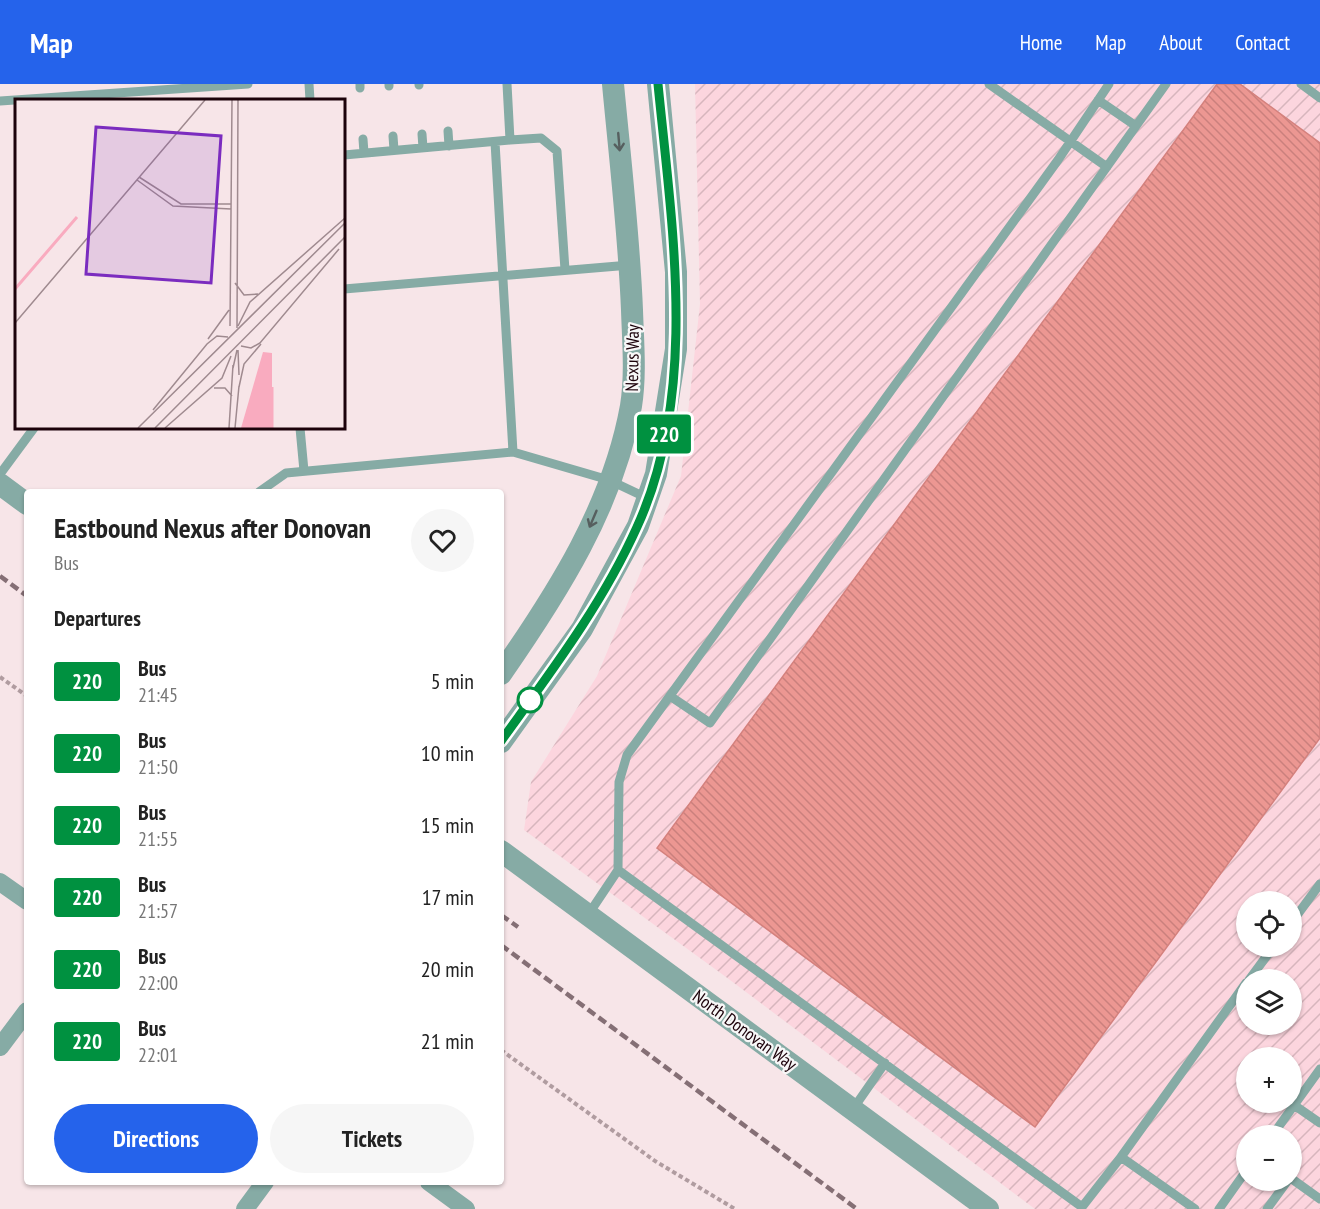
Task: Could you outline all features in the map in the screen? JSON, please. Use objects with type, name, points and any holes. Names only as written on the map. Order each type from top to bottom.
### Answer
[{"type":"street","name":"Nexus Way","points":[[504,670],[578,557],[609,480],[631,406],[634,368],[630,265],[613,84]]},
{"type":"street","points":[[504,738],[582,629],[638,526],[656,474],[676,349],[676,272],[658,84]]},
{"type":"street","points":[[0,484],[24,502]]},
{"type":"street","name":"North Donovan Way","points":[[504,853],[988,1209]]},
{"type":"street","points":[[0,882],[24,899]]},
{"type":"street","points":[[0,1047],[24,1015]]},
{"type":"street","points":[[245,1209],[263,1185]]},
{"type":"street","points":[[433,1185],[466,1209]]},
{"type":"lane","points":[[54,99],[107,97],[248,84]]},
{"type":"lane","points":[[309,84],[310,99]]},
{"type":"lane","points":[[507,84],[510,140]]},
{"type":"lane","points":[[989,84],[1107,167]]},
{"type":"lane","points":[[588,915],[618,870],[620,782],[627,755],[1070,142],[1109,84]]},
{"type":"lane","points":[[670,696],[710,723],[1167,84]]},
{"type":"lane","points":[[1301,84],[1320,98]]},
{"type":"lane","points":[[0,101],[15,100]]},
{"type":"lane","points":[[1098,100],[1136,126]]},
{"type":"lane","points":[[448,131],[449,146]]},
{"type":"lane","points":[[422,134],[423,148]]},
{"type":"lane","points":[[393,136],[394,150]]},
{"type":"lane","points":[[345,155],[541,138],[557,151],[565,270]]},
{"type":"lane","points":[[363,139],[364,153]]},
{"type":"lane","points":[[495,142],[513,452]]},
{"type":"lane","points":[[345,289],[630,265]]},
{"type":"lane","points":[[0,474],[33,429]]},
{"type":"lane","points":[[300,429],[304,471]]},
{"type":"lane","points":[[264,489],[286,473],[513,452],[609,480],[648,498]]},
{"type":"lane","points":[[618,870],[1082,1207],[1121,1157],[1236,997]]},
{"type":"lane","points":[[1302,908],[1320,884]]},
{"type":"lane","points":[[853,1109],[885,1063]]},
{"type":"lane","points":[[1302,1094],[1320,1069]]},
{"type":"lane","points":[[1302,1111],[1320,1123]]},
{"type":"lane","points":[[1121,1157],[1195,1209]]},
{"type":"lane","points":[[1219,1209],[1236,1185]]},
{"type":"lane","points":[[1302,1188],[1320,1199]]},
{"type":"lane","points":[[1267,1209],[1281,1191]]},
{"type":"path","points":[[0,677],[24,694]]},
{"type":"path","points":[[504,1052],[655,1161],[735,1209]]},
{"type":"shaded area","points":[[695,84],[1320,84],[1320,1209],[1035,1209],[726,977],[524,830],[531,782],[597,676],[681,476],[700,304]]},
{"type":"building","points":[[1217,84],[1240,84],[1320,143],[1320,738],[1035,1127],[657,848]]},
{"type":"railway","points":[[0,576],[24,594]]},
{"type":"railway","points":[[504,917],[518,927]]},
{"type":"railway","points":[[504,947],[857,1209]]},
{"type":"bus line","name":"220","points":[[504,737],[582,629],[638,526],[656,474],[676,349],[676,272],[658,84]]}]
